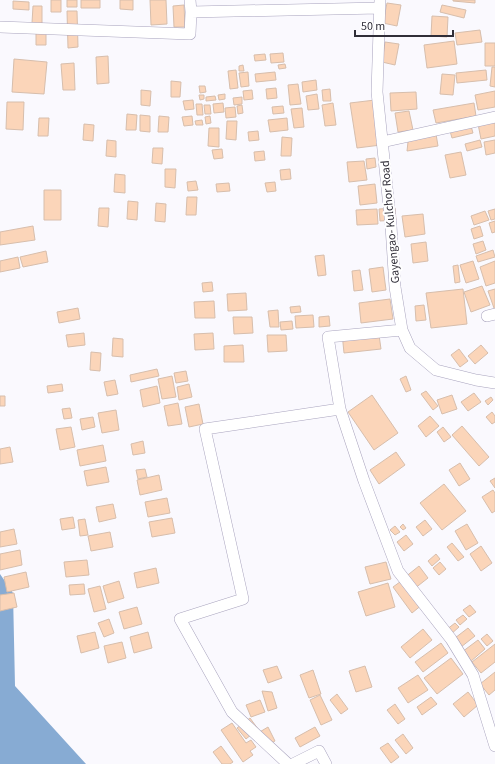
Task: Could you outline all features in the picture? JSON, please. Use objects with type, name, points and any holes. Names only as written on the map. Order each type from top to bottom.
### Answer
[{"type":"street","points":[[0,27],[190,34],[190,0]]},
{"type":"street","points":[[191,12],[380,4]]},
{"type":"street","name":"Gayengao- Kulchor Road","points":[[380,4],[377,92],[395,287],[402,330],[410,348],[436,370],[495,383]]},
{"type":"street","points":[[382,142],[495,117]]},
{"type":"street","points":[[402,330],[328,338],[340,409],[364,481],[398,571],[450,639],[473,675],[495,746]]},
{"type":"street","points":[[288,764],[232,712],[180,619],[243,599],[205,429],[340,409]]},
{"type":"street","points":[[293,764],[319,751],[326,764]]},
{"type":"water","points":[[0,574],[13,593],[15,686],[86,764],[0,764]]},
{"type":"building","points":[[51,0],[61,0],[61,12],[51,12]]},
{"type":"building","points":[[67,0],[77,0],[77,7],[67,7]]},
{"type":"building","points":[[81,0],[100,0],[100,8],[81,8]]},
{"type":"building","points":[[120,0],[133,0],[133,10],[120,9]]},
{"type":"building","points":[[150,0],[166,0],[167,24],[151,25]]},
{"type":"building","points":[[475,0],[475,3],[453,1]]},
{"type":"building","points":[[13,1],[29,2],[29,10],[13,9]]},
{"type":"building","points":[[387,3],[401,5],[397,26],[383,23]]},
{"type":"building","points":[[184,5],[185,27],[174,27],[173,6]]},
{"type":"building","points":[[442,5],[466,10],[464,18],[440,12]]},
{"type":"building","points":[[33,6],[42,6],[42,24],[32,23]]},
{"type":"building","points":[[67,11],[77,11],[78,47],[68,48]]},
{"type":"building","points":[[432,16],[448,17],[447,37],[431,36]]},
{"type":"building","points":[[36,28],[46,28],[46,45],[36,45]]},
{"type":"building","points":[[480,30],[482,42],[457,45],[455,33]]},
{"type":"building","points":[[454,41],[457,64],[427,68],[424,45]]},
{"type":"building","points":[[385,42],[399,44],[395,65],[382,62]]},
{"type":"building","points":[[485,43],[495,43],[495,66],[485,66]]},
{"type":"building","points":[[283,53],[284,62],[271,63],[270,54]]},
{"type":"building","points":[[265,54],[266,60],[255,61],[254,55]]},
{"type":"building","points":[[108,56],[109,83],[97,84],[96,57]]},
{"type":"building","points":[[14,59],[47,62],[44,94],[12,92]]},
{"type":"building","points":[[74,63],[75,90],[63,90],[61,64]]},
{"type":"building","points":[[285,64],[286,68],[279,69],[278,65]]},
{"type":"building","points":[[243,65],[244,71],[239,71],[239,66]]},
{"type":"building","points":[[492,67],[495,67],[495,87],[490,86]]},
{"type":"building","points":[[236,70],[238,88],[230,89],[228,71]]},
{"type":"building","points":[[486,70],[487,80],[457,83],[456,73]]},
{"type":"building","points":[[248,72],[249,86],[241,87],[239,73]]},
{"type":"building","points":[[275,72],[276,80],[256,82],[255,74]]},
{"type":"building","points":[[442,74],[455,75],[453,95],[440,94]]},
{"type":"building","points":[[316,80],[317,90],[303,92],[302,82]]},
{"type":"building","points":[[171,81],[181,82],[180,97],[171,97]]},
{"type":"building","points":[[298,84],[301,104],[290,105],[288,85]]},
{"type":"building","points":[[199,86],[205,86],[206,92],[200,93]]},
{"type":"building","points":[[276,88],[277,98],[267,99],[266,89]]},
{"type":"building","points":[[330,89],[331,101],[323,101],[322,90]]},
{"type":"building","points":[[141,90],[151,91],[150,106],[141,105]]},
{"type":"building","points":[[252,90],[253,99],[244,100],[243,91]]},
{"type":"building","points":[[495,91],[495,107],[478,110],[475,95]]},
{"type":"building","points":[[416,92],[417,109],[391,111],[390,93]]},
{"type":"building","points":[[225,94],[225,99],[219,100],[218,95]]},
{"type":"building","points":[[317,94],[319,109],[308,110],[306,96]]},
{"type":"building","points":[[199,95],[204,95],[204,99],[200,100]]},
{"type":"building","points":[[215,96],[216,100],[206,101],[206,97]]},
{"type":"building","points":[[242,97],[242,104],[234,105],[233,98]]},
{"type":"building","points":[[193,100],[194,109],[185,110],[183,101]]},
{"type":"building","points":[[375,100],[381,145],[357,148],[350,103]]},
{"type":"building","points":[[7,102],[24,102],[23,130],[6,129]]},
{"type":"building","points":[[223,103],[224,112],[214,113],[213,104]]},
{"type":"building","points":[[333,103],[336,125],[325,126],[322,105]]},
{"type":"building","points":[[474,103],[476,116],[436,123],[433,110]]},
{"type":"building","points":[[196,104],[202,104],[203,115],[197,115]]},
{"type":"building","points":[[204,105],[210,105],[211,114],[205,114]]},
{"type":"building","points":[[242,105],[243,113],[238,114],[237,106]]},
{"type":"building","points":[[283,106],[284,113],[273,114],[272,107]]},
{"type":"building","points":[[235,107],[236,117],[226,118],[225,108]]},
{"type":"building","points":[[302,108],[304,127],[294,128],[291,109]]},
{"type":"building","points":[[409,111],[413,130],[398,132],[395,113]]},
{"type":"building","points":[[127,114],[137,115],[136,130],[126,130]]},
{"type":"building","points":[[140,115],[150,116],[150,132],[140,131]]},
{"type":"building","points":[[159,116],[169,117],[168,132],[158,132]]},
{"type":"building","points":[[192,116],[193,125],[184,126],[182,117]]},
{"type":"building","points":[[210,116],[211,123],[206,124],[205,117]]},
{"type":"building","points":[[39,118],[49,118],[48,136],[38,136]]},
{"type":"building","points":[[287,118],[288,130],[270,132],[268,120]]},
{"type":"building","points":[[202,120],[203,125],[196,125],[195,121]]},
{"type":"building","points":[[495,120],[495,136],[481,139],[478,124]]},
{"type":"building","points":[[227,121],[237,121],[236,140],[226,139]]},
{"type":"building","points":[[84,124],[94,125],[93,141],[83,140]]},
{"type":"building","points":[[471,126],[473,133],[452,138],[450,131]]},
{"type":"building","points":[[209,128],[219,128],[219,147],[208,146]]},
{"type":"building","points":[[435,128],[438,146],[407,151],[409,133]]},
{"type":"building","points":[[258,131],[259,140],[249,141],[248,132]]},
{"type":"building","points":[[282,137],[292,138],[291,156],[281,156]]},
{"type":"building","points":[[107,140],[116,141],[116,157],[106,156]]},
{"type":"building","points":[[480,140],[482,147],[467,151],[465,144]]},
{"type":"building","points":[[495,140],[495,153],[486,155],[484,142]]},
{"type":"building","points":[[153,148],[163,148],[162,164],[152,163]]},
{"type":"building","points":[[222,149],[223,158],[214,159],[212,150]]},
{"type":"building","points":[[264,151],[265,160],[255,161],[254,152]]},
{"type":"building","points":[[461,152],[466,175],[450,178],[445,155]]},
{"type":"building","points":[[375,158],[376,167],[367,169],[366,159]]},
{"type":"building","points":[[364,161],[367,180],[349,182],[347,162]]},
{"type":"building","points":[[165,169],[176,169],[175,188],[165,187]]},
{"type":"building","points":[[290,169],[291,179],[281,180],[280,170]]},
{"type":"building","points":[[115,174],[125,175],[125,193],[114,192]]},
{"type":"building","points":[[196,181],[198,190],[188,191],[187,182]]},
{"type":"building","points":[[275,182],[276,191],[267,192],[265,183]]},
{"type":"building","points":[[229,183],[230,191],[217,192],[216,184]]},
{"type":"building","points":[[375,184],[377,203],[360,205],[358,186]]},
{"type":"building","points":[[44,190],[61,190],[61,220],[44,220]]},
{"type":"building","points":[[187,197],[197,197],[196,215],[186,215]]},
{"type":"building","points":[[128,201],[138,202],[137,220],[127,219]]},
{"type":"building","points":[[156,203],[166,204],[165,222],[155,221]]},
{"type":"building","points":[[99,208],[109,208],[108,227],[98,226]]},
{"type":"building","points":[[395,208],[396,220],[380,221],[379,209]]},
{"type":"building","points":[[377,209],[378,224],[357,225],[356,210]]},
{"type":"building","points":[[495,209],[495,219],[491,220],[488,211]]},
{"type":"building","points":[[485,211],[489,220],[474,225],[471,216]]},
{"type":"building","points":[[423,214],[425,234],[405,237],[402,216]]},
{"type":"building","points":[[495,221],[495,232],[492,233],[489,223]]},
{"type":"building","points":[[33,226],[35,240],[0,245],[0,232]]},
{"type":"building","points":[[480,226],[483,236],[474,239],[471,229]]},
{"type":"building","points":[[483,241],[486,250],[476,254],[473,244]]},
{"type":"building","points":[[426,242],[428,261],[413,263],[411,244]]},
{"type":"building","points":[[493,250],[495,257],[478,262],[476,256]]},
{"type":"building","points":[[46,251],[48,262],[23,267],[20,257]]},
{"type":"building","points":[[324,255],[326,275],[318,276],[315,256]]},
{"type":"building","points":[[18,257],[20,268],[0,272],[0,261]]},
{"type":"building","points":[[473,261],[479,279],[466,283],[460,265]]},
{"type":"building","points":[[495,261],[495,283],[486,286],[480,267]]},
{"type":"building","points":[[458,265],[460,282],[455,283],[453,266]]},
{"type":"building","points":[[383,267],[386,290],[372,292],[369,269]]},
{"type":"building","points":[[360,270],[363,290],[354,291],[352,271]]},
{"type":"building","points":[[212,282],[213,291],[203,292],[202,283]]},
{"type":"building","points":[[482,286],[490,305],[471,312],[464,292]]},
{"type":"building","points":[[463,289],[467,324],[431,328],[426,293]]},
{"type":"building","points":[[495,289],[495,311],[488,291]]},
{"type":"building","points":[[246,293],[247,310],[228,311],[227,294]]},
{"type":"building","points":[[390,299],[393,319],[361,323],[359,303]]},
{"type":"building","points":[[214,301],[215,318],[195,318],[194,302]]},
{"type":"building","points":[[424,305],[426,320],[416,321],[415,306]]},
{"type":"building","points":[[300,306],[301,312],[291,313],[290,307]]},
{"type":"building","points":[[78,308],[80,319],[59,323],[57,312]]},
{"type":"building","points":[[278,310],[279,327],[270,327],[268,311]]},
{"type":"building","points":[[313,315],[314,327],[296,328],[295,316]]},
{"type":"building","points":[[329,316],[330,326],[319,327],[319,317]]},
{"type":"building","points":[[233,317],[252,317],[253,333],[234,334]]},
{"type":"building","points":[[292,321],[293,329],[281,330],[280,322]]},
{"type":"building","points":[[378,328],[381,349],[344,353],[342,333]]},
{"type":"building","points":[[84,333],[85,345],[68,347],[66,335]]},
{"type":"building","points":[[213,333],[214,349],[195,350],[194,334]]},
{"type":"building","points":[[267,335],[286,335],[287,351],[268,352]]},
{"type":"building","points":[[113,338],[123,339],[123,357],[112,356]]},
{"type":"building","points":[[243,345],[244,362],[224,362],[224,346]]},
{"type":"building","points":[[481,345],[488,353],[475,364],[468,356]]},
{"type":"building","points":[[459,349],[468,361],[460,367],[451,355]]},
{"type":"building","points":[[91,352],[101,353],[100,371],[90,370]]},
{"type":"building","points":[[157,369],[159,376],[131,382],[130,375]]},
{"type":"building","points":[[186,371],[188,381],[176,383],[174,373]]},
{"type":"building","points":[[172,376],[176,397],[162,399],[158,379]]},
{"type":"building","points":[[406,376],[411,390],[406,392],[400,379]]},
{"type":"building","points":[[115,380],[118,394],[107,396],[104,382]]},
{"type":"building","points":[[62,384],[63,391],[48,393],[47,386]]},
{"type":"building","points":[[189,384],[192,397],[179,400],[177,387]]},
{"type":"building","points":[[157,386],[160,403],[143,407],[140,390]]},
{"type":"building","points":[[426,391],[438,406],[433,410],[421,394]]},
{"type":"building","points":[[474,393],[481,402],[468,411],[461,402]]},
{"type":"building","points":[[372,395],[398,433],[374,450],[348,412]]},
{"type":"building","points":[[452,395],[457,409],[442,414],[437,400]]},
{"type":"building","points":[[0,396],[5,396],[5,406],[0,406]]},
{"type":"building","points":[[491,397],[493,400],[488,405],[485,401]]},
{"type":"building","points":[[178,403],[182,424],[168,426],[164,406]]},
{"type":"building","points":[[199,404],[203,424],[189,427],[185,407]]},
{"type":"building","points":[[70,408],[72,418],[64,419],[62,409]]},
{"type":"building","points":[[116,410],[119,430],[102,433],[98,413]]},
{"type":"building","points":[[492,412],[495,416],[495,422],[492,424],[486,417]]},
{"type":"building","points":[[430,416],[439,426],[426,437],[418,426]]},
{"type":"building","points":[[93,417],[95,427],[82,430],[80,419]]},
{"type":"building","points":[[462,426],[489,457],[479,466],[452,435]]},
{"type":"building","points":[[71,427],[75,447],[60,450],[56,429]]},
{"type":"building","points":[[443,427],[451,437],[444,442],[437,432]]},
{"type":"building","points":[[143,441],[145,453],[133,455],[131,444]]},
{"type":"building","points":[[103,445],[106,461],[80,466],[77,450]]},
{"type":"building","points":[[10,447],[13,462],[0,464],[0,449]]},
{"type":"building","points":[[396,452],[405,465],[379,484],[370,470]]},
{"type":"building","points":[[460,463],[470,479],[459,486],[449,470]]},
{"type":"building","points":[[106,467],[109,482],[87,486],[84,471]]},
{"type":"building","points":[[145,469],[147,477],[138,479],[136,470]]},
{"type":"building","points":[[159,475],[162,490],[140,495],[137,480]]},
{"type":"building","points":[[495,478],[495,488],[490,481]]},
{"type":"building","points":[[444,484],[466,511],[442,530],[420,503]]},
{"type":"building","points":[[493,490],[495,493],[495,511],[492,513],[482,497]]},
{"type":"building","points":[[167,498],[170,513],[148,517],[145,502]]},
{"type":"building","points":[[113,504],[116,518],[99,522],[96,507]]},
{"type":"building","points":[[73,517],[75,528],[62,530],[60,519]]},
{"type":"building","points":[[172,518],[175,533],[152,537],[149,522]]},
{"type":"building","points":[[85,519],[88,535],[80,536],[78,520]]},
{"type":"building","points":[[425,520],[432,529],[423,536],[416,527]]},
{"type":"building","points":[[403,524],[406,528],[403,530],[400,527]]},
{"type":"building","points":[[467,524],[478,543],[466,550],[455,531]]},
{"type":"building","points":[[395,526],[400,532],[395,535],[390,530]]},
{"type":"building","points":[[14,529],[17,544],[0,547],[0,532]]},
{"type":"building","points":[[110,532],[113,547],[91,551],[88,536]]},
{"type":"building","points":[[406,535],[413,544],[404,551],[397,542]]},
{"type":"building","points":[[452,543],[464,557],[458,561],[447,547]]},
{"type":"building","points":[[481,546],[492,563],[481,571],[470,554]]},
{"type":"building","points":[[20,550],[22,565],[0,570],[0,554]]},
{"type":"building","points":[[436,554],[440,559],[432,566],[428,561]]},
{"type":"building","points":[[87,560],[89,575],[66,577],[64,562]]},
{"type":"building","points":[[386,562],[391,579],[370,584],[365,567]]},
{"type":"building","points":[[440,562],[446,569],[439,575],[433,568]]},
{"type":"building","points":[[419,566],[428,578],[414,589],[404,578]]},
{"type":"building","points":[[156,568],[159,583],[137,588],[134,573]]},
{"type":"building","points":[[26,572],[29,587],[7,592],[4,577]]},
{"type":"building","points":[[404,579],[423,604],[412,613],[393,587]]},
{"type":"building","points":[[119,581],[124,598],[108,603],[103,586]]},
{"type":"building","points":[[388,583],[395,607],[366,616],[358,592]]},
{"type":"building","points":[[84,584],[85,594],[70,595],[69,585]]},
{"type":"building","points":[[100,586],[106,609],[94,612],[88,589]]},
{"type":"building","points":[[14,593],[17,607],[0,611],[0,595]]},
{"type":"building","points":[[470,605],[476,612],[469,617],[463,610]]},
{"type":"building","points":[[137,607],[142,624],[124,629],[119,612]]},
{"type":"building","points":[[463,615],[467,619],[460,625],[456,620]]},
{"type":"building","points":[[109,619],[114,633],[104,637],[98,623]]},
{"type":"building","points":[[455,623],[459,627],[450,635],[446,630]]},
{"type":"building","points":[[468,628],[475,636],[461,647],[455,638]]},
{"type":"building","points":[[423,629],[432,640],[410,658],[401,647]]},
{"type":"building","points":[[95,632],[99,648],[81,653],[77,636]]},
{"type":"building","points":[[148,632],[152,648],[134,653],[130,637]]},
{"type":"building","points":[[487,634],[493,641],[487,646],[481,639]]},
{"type":"building","points":[[478,640],[485,649],[470,662],[462,652]]},
{"type":"building","points":[[122,642],[126,658],[108,663],[104,646]]},
{"type":"building","points":[[441,643],[448,653],[423,672],[415,662]]},
{"type":"building","points":[[495,644],[495,662],[481,673],[472,662]]},
{"type":"building","points":[[451,658],[463,674],[437,694],[424,678]]},
{"type":"building","points":[[277,666],[282,678],[268,683],[263,670]]},
{"type":"building","points":[[365,666],[372,687],[356,692],[349,671]]},
{"type":"building","points":[[313,670],[321,694],[309,698],[300,675]]},
{"type":"building","points":[[495,672],[495,690],[489,695],[480,684]]},
{"type":"building","points":[[418,675],[428,690],[408,703],[398,688]]},
{"type":"building","points":[[262,691],[272,692],[277,708],[268,711]]},
{"type":"building","points":[[468,692],[478,705],[464,717],[453,704]]},
{"type":"building","points":[[337,694],[348,709],[341,714],[330,700]]},
{"type":"building","points":[[320,695],[332,720],[321,725],[310,700]]},
{"type":"building","points":[[431,697],[437,704],[422,715],[417,707]]},
{"type":"building","points":[[260,700],[265,712],[251,717],[246,705]]},
{"type":"building","points":[[395,704],[405,719],[398,724],[387,710]]},
{"type":"building","points":[[250,718],[258,729],[246,739],[237,728]]},
{"type":"building","points":[[232,723],[246,743],[251,740],[256,747],[250,751],[253,755],[243,762],[221,730]]},
{"type":"building","points":[[268,727],[275,741],[266,746],[258,733]]},
{"type":"building","points":[[315,727],[320,736],[300,747],[295,738]]},
{"type":"building","points":[[403,734],[413,748],[406,754],[395,740]]},
{"type":"building","points":[[388,743],[399,757],[391,763],[380,748]]},
{"type":"building","points":[[221,746],[233,762],[230,764],[222,764],[213,752]]}]
